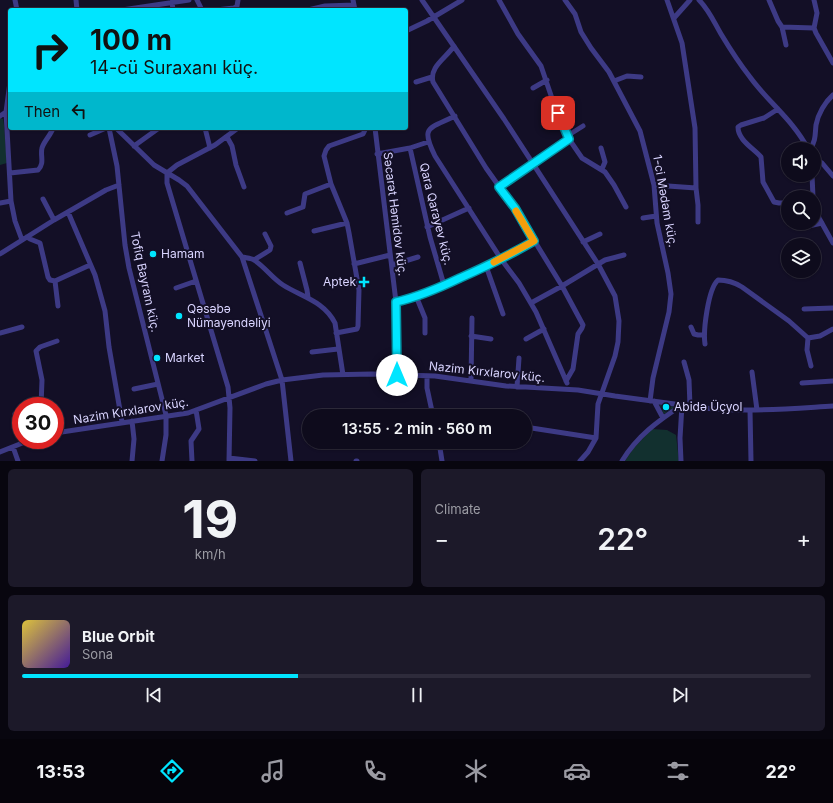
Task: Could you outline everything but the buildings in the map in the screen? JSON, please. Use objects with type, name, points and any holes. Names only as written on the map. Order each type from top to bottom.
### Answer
[{"type":"street","points":[[134,8],[188,0]]},
{"type":"street","points":[[422,0],[480,83],[533,164],[598,264],[615,296],[619,320],[618,342],[615,356],[598,404],[596,438],[588,452],[580,461]]},
{"type":"street","points":[[408,30],[434,17],[462,0]]},
{"type":"street","points":[[499,0],[518,34],[538,61],[547,80],[559,119],[568,138],[582,158],[602,169],[626,207]]},
{"type":"street","name":"1-ci Mədəm küç.","points":[[565,0],[575,14],[584,37],[609,72],[640,131],[654,185],[659,236],[668,273],[671,294],[669,312],[653,378],[652,401]]},
{"type":"street","points":[[667,0],[679,32],[685,56],[695,128],[698,222]]},
{"type":"street","points":[[674,18],[690,0]]},
{"type":"street","points":[[699,0],[708,11],[742,67],[766,98],[789,121],[804,142]]},
{"type":"street","points":[[769,0],[782,27],[786,45]]},
{"type":"street","points":[[814,0],[817,16],[814,28],[818,38],[833,63]]},
{"type":"street","points":[[172,2],[172,8]]},
{"type":"street","points":[[316,8],[325,6],[354,5]]},
{"type":"street","points":[[782,27],[814,28]]},
{"type":"street","points":[[454,46],[448,55],[435,67],[432,77],[434,82],[499,187],[515,208],[562,286],[583,325],[578,334],[573,369],[566,382]]},
{"type":"street","points":[[614,81],[627,76],[642,77]]},
{"type":"street","points":[[416,82],[432,77]]},
{"type":"street","points":[[533,88],[547,80]]},
{"type":"street","points":[[814,142],[818,117],[827,100],[833,95]]},
{"type":"street","points":[[8,97],[6,112],[11,201],[15,222],[25,238],[40,243],[50,280],[55,281],[90,265]]},
{"type":"street","points":[[778,109],[764,118],[741,125],[738,127],[738,131],[741,138],[761,157],[763,182],[774,202],[781,204]]},
{"type":"street","points":[[0,116],[6,112]]},
{"type":"street","points":[[455,116],[430,129],[426,136],[428,142],[435,156],[531,303],[544,329],[566,382],[567,389]]},
{"type":"street","points":[[499,187],[533,164],[583,126]]},
{"type":"street","points":[[10,173],[38,170],[41,168],[41,149],[52,130]]},
{"type":"street","points":[[90,135],[102,130]]},
{"type":"street","name":"Tofiq Bayram küç.","points":[[108,130],[116,160],[128,260],[166,415],[166,435],[162,461]]},
{"type":"street","points":[[118,130],[154,165],[187,186],[242,257],[282,380],[291,461]]},
{"type":"street","points":[[134,146],[156,130]]},
{"type":"street","points":[[206,130],[210,148]]},
{"type":"street","points":[[167,173],[178,165],[210,148],[236,130]]},
{"type":"street","points":[[336,332],[355,330],[358,326],[359,290],[347,223],[331,184],[324,156],[329,146],[363,134],[365,130]]},
{"type":"street","name":"Səcarət Həmidov küç.","points":[[375,130],[396,302],[397,375]]},
{"type":"street","points":[[227,137],[232,146],[236,165],[244,187]]},
{"type":"street","points":[[377,154],[410,148],[428,142]]},
{"type":"street","name":"Qara Qarayev küç.","points":[[410,148],[427,227],[444,285]]},
{"type":"street","points":[[601,148],[605,162],[602,169]]},
{"type":"street","points":[[821,163],[833,176]]},
{"type":"street","points":[[167,173],[167,184],[223,365],[230,397],[229,460],[255,461]]},
{"type":"street","points":[[287,213],[303,207],[304,194],[331,184]]},
{"type":"street","points":[[0,254],[54,220],[106,190],[119,185]]},
{"type":"street","points":[[654,185],[696,188]]},
{"type":"street","points":[[43,199],[54,220]]},
{"type":"street","points":[[0,203],[11,201]]},
{"type":"street","points":[[427,227],[469,208]]},
{"type":"street","points":[[68,212],[95,276],[105,311],[109,347],[122,422]]},
{"type":"street","points":[[643,218],[656,216]]},
{"type":"street","points":[[314,231],[347,223]]},
{"type":"street","points":[[822,223],[833,243]]},
{"type":"street","points":[[254,260],[270,250],[271,246],[265,234]]},
{"type":"street","points":[[583,242],[600,234]]},
{"type":"street","points":[[396,302],[444,285],[501,259],[534,241]]},
{"type":"street","points":[[531,303],[598,264],[624,254]]},
{"type":"street","points":[[354,264],[390,255]]},
{"type":"street","points":[[242,257],[254,260],[281,284],[308,297],[324,308],[331,316],[335,323],[343,375]]},
{"type":"street","points":[[392,265],[418,257]]},
{"type":"street","points":[[300,262],[308,297]]},
{"type":"street","points":[[486,266],[503,314]]},
{"type":"street","points":[[705,344],[704,335],[706,314],[713,288],[718,280],[724,280],[742,286],[794,324],[808,338],[807,350],[811,366]]},
{"type":"street","points":[[55,281],[58,306]]},
{"type":"street","points":[[176,288],[196,281]]},
{"type":"street","points":[[416,296],[425,318],[425,333]]},
{"type":"street","points":[[804,309],[833,308]]},
{"type":"street","points":[[471,381],[472,318]]},
{"type":"street","points":[[0,333],[22,327]]},
{"type":"street","points":[[691,327],[694,334],[704,335]]},
{"type":"street","points":[[526,339],[544,329]]},
{"type":"street","points":[[808,338],[820,336],[833,329]]},
{"type":"street","points":[[471,336],[491,339]]},
{"type":"street","points":[[41,397],[42,380],[36,351],[37,348],[57,341]]},
{"type":"street","points":[[312,352],[338,349]]},
{"type":"street","points":[[517,386],[518,358]]},
{"type":"street","points":[[684,362],[689,380],[690,406]]},
{"type":"street","points":[[752,372],[757,410]]},
{"type":"street","name":"Nazim Kırxlarov küç.","points":[[64,432],[196,410],[266,384],[282,380],[343,375],[427,376],[517,386],[567,389],[690,406],[750,410],[833,408]]},
{"type":"street","points":[[427,376],[427,388],[432,409]]},
{"type":"street","points":[[802,384],[833,381]]},
{"type":"street","points":[[134,389],[158,384]]},
{"type":"street","points":[[652,401],[663,418]]},
{"type":"street","points":[[622,461],[642,435],[682,405]]},
{"type":"street","points":[[681,461],[680,438],[682,405]]},
{"type":"street","points":[[192,461],[191,441],[199,429],[196,410]]},
{"type":"street","points":[[750,410],[751,461]]},
{"type":"street","points":[[132,420],[134,439],[132,461]]},
{"type":"street","points":[[532,428],[596,438]]},
{"type":"street","points":[[0,452],[12,447]]},
{"type":"street","points":[[14,449],[18,461]]},
{"type":"street","points":[[439,449],[442,461]]},
{"type":"green space","points":[[0,118],[3,119],[4,125],[7,163],[0,165]]},
{"type":"green space","points":[[659,404],[675,407],[664,414]]},
{"type":"green space","points":[[652,429],[667,430],[676,435],[679,461],[625,461],[633,449]]},
{"type":"slow traffic","points":[[494,262],[534,241],[516,211]]},
{"type":"place","name":"Hamam","points":[[153,254]]},
{"type":"place","name":"Aptek","points":[[364,282]]},
{"type":"place","name":"Qəsəbə Nümayəndəliyi","points":[[179,316]]},
{"type":"place","name":"Market","points":[[157,358]]},
{"type":"place","name":"Abidə Üçyol","points":[[666,407]]},
{"type":"route","points":[[397,375],[396,302],[444,285],[501,259],[534,241],[515,208],[499,187],[569,139],[559,119],[558,113]]}]
